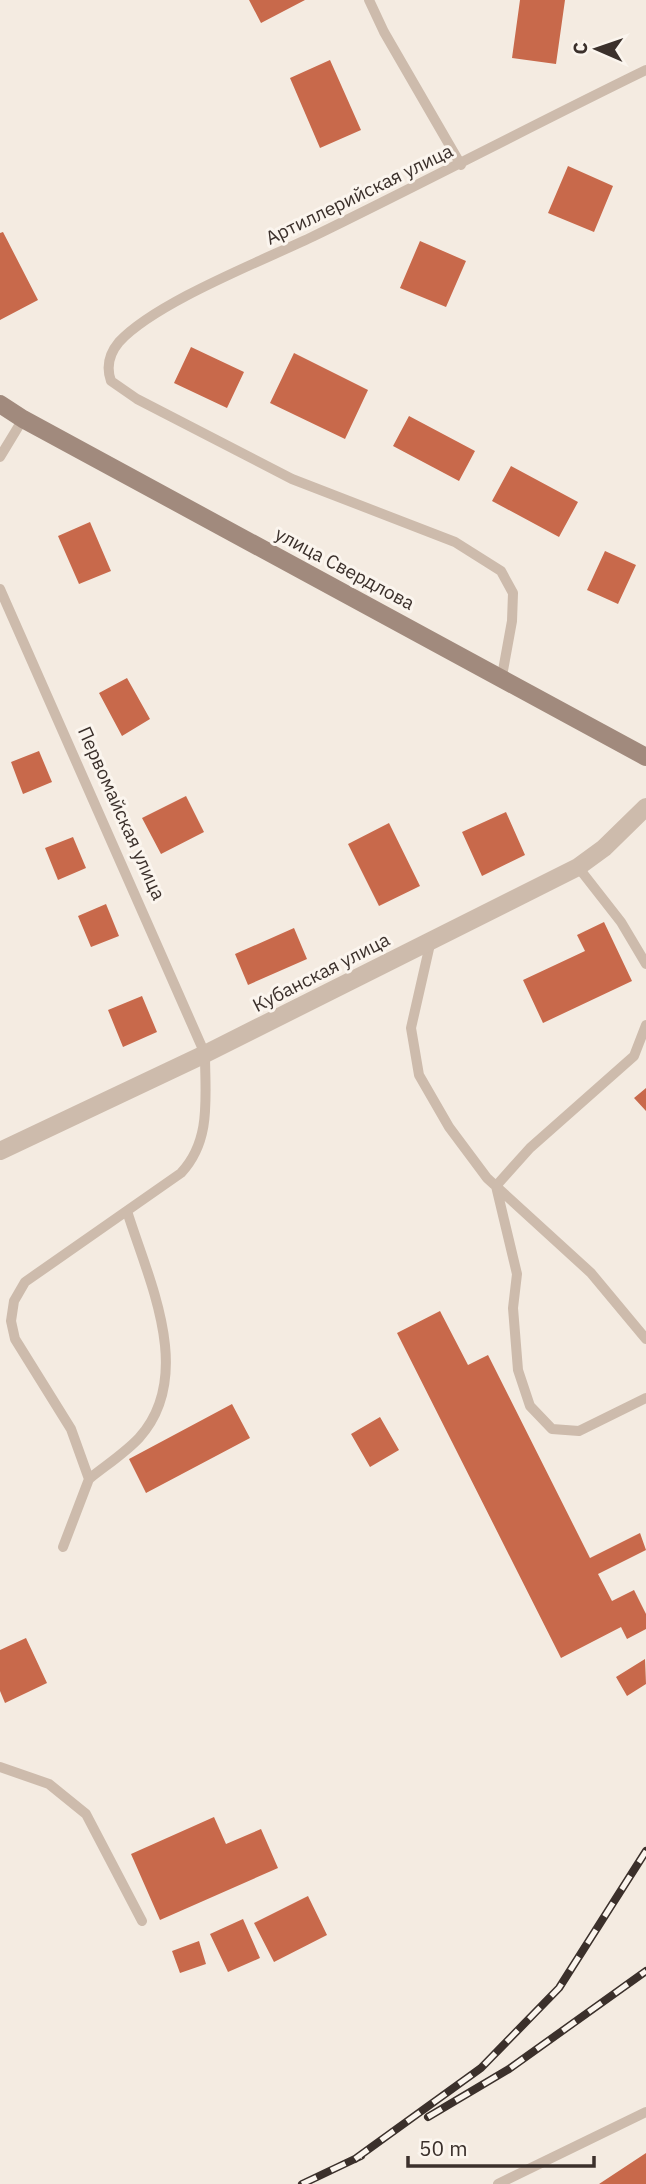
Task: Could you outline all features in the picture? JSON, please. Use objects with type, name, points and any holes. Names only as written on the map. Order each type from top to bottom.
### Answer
[{"type":"main road","points":[[0,404],[23,419]]},
{"type":"main road","name":"улица Свердлова","points":[[23,419],[502,676],[646,757]]},
{"type":"street","name":"Кубанская улица","points":[[0,1151],[205,1054],[578,867],[604,848],[646,807]]},
{"type":"lane","points":[[369,0],[461,165]]},
{"type":"lane","name":"Артиллерийская улица","points":[[502,676],[512,621],[513,593],[501,571],[455,542],[292,479],[123,392],[111,381],[107,371],[108,360],[118,343],[164,308],[461,165],[577,102],[646,70]]},
{"type":"lane","points":[[0,457],[23,419]]},
{"type":"lane","name":"Первомайская улица","points":[[0,589],[205,1054]]},
{"type":"lane","points":[[578,867],[621,922],[646,964]]},
{"type":"lane","points":[[431,940],[411,1028],[419,1075],[449,1126],[496,1186],[592,1273],[646,1339]]},
{"type":"lane","points":[[496,1186],[530,1148],[634,1056],[646,1025]]},
{"type":"lane","points":[[89,1479],[71,1429],[15,1339],[11,1321],[13,1301],[24,1282],[181,1173],[195,1158],[205,1122],[205,1054]]},
{"type":"lane","points":[[496,1186],[517,1274],[513,1308],[518,1370],[530,1406],[552,1429],[579,1431],[646,1398]]},
{"type":"lane","points":[[63,1547],[89,1479],[139,1438],[162,1396],[165,1338],[127,1211]]},
{"type":"lane","points":[[0,1767],[48,1784],[86,1814],[142,1921]]},
{"type":"lane","points":[[498,2184],[646,2112]]},
{"type":"building","points":[[249,0],[305,0],[261,23]]},
{"type":"building","points":[[520,0],[565,0],[556,64],[512,58]]},
{"type":"building","points":[[330,60],[361,130],[320,148],[290,78]]},
{"type":"building","points":[[568,166],[613,186],[594,232],[548,213]]},
{"type":"building","points":[[3,232],[38,300],[0,320],[0,233]]},
{"type":"building","points":[[420,241],[466,261],[446,307],[400,288]]},
{"type":"building","points":[[191,347],[244,372],[227,408],[174,383]]},
{"type":"building","points":[[294,353],[368,390],[345,439],[270,403]]},
{"type":"building","points":[[409,416],[475,451],[459,481],[393,446]]},
{"type":"building","points":[[511,466],[578,502],[559,537],[492,501]]},
{"type":"building","points":[[90,522],[111,571],[79,584],[58,536]]},
{"type":"building","points":[[605,551],[636,565],[618,604],[587,590]]},
{"type":"building","points":[[127,678],[150,719],[122,736],[99,693]]},
{"type":"building","points":[[39,751],[52,782],[23,794],[11,762]]},
{"type":"building","points":[[186,796],[204,832],[161,854],[142,818]]},
{"type":"building","points":[[506,812],[525,855],[482,876],[462,832]]},
{"type":"building","points":[[389,823],[420,886],[379,906],[348,844]]},
{"type":"building","points":[[73,837],[86,868],[58,880],[45,848]]},
{"type":"building","points":[[106,904],[119,936],[91,947],[78,916]]},
{"type":"building","points":[[604,922],[632,981],[543,1023],[523,980],[585,951],[577,935]]},
{"type":"building","points":[[294,928],[307,959],[248,985],[235,954]]},
{"type":"building","points":[[142,996],[157,1032],[123,1047],[108,1010]]},
{"type":"building","points":[[646,1088],[646,1111],[634,1098]]},
{"type":"building","points":[[440,1311],[468,1365],[488,1355],[590,1558],[640,1533],[646,1550],[598,1574],[612,1601],[634,1590],[646,1614],[646,1629],[627,1639],[621,1627],[561,1658],[397,1333]]},
{"type":"building","points":[[232,1404],[250,1438],[146,1493],[129,1459]]},
{"type":"building","points":[[380,1417],[399,1450],[370,1467],[351,1434]]},
{"type":"building","points":[[26,1638],[47,1683],[5,1703],[0,1691],[0,1650]]},
{"type":"building","points":[[645,1659],[646,1684],[627,1696],[616,1677]]},
{"type":"building","points":[[214,1817],[226,1844],[261,1829],[278,1868],[160,1920],[131,1854]]},
{"type":"building","points":[[308,1896],[327,1935],[274,1962],[254,1923]]},
{"type":"building","points":[[243,1919],[260,1958],[228,1972],[210,1934]]},
{"type":"building","points":[[199,1941],[206,1964],[180,1973],[172,1951]]},
{"type":"building","points":[[646,2153],[646,2184],[599,2184]]},
{"type":"railway","points":[[355,2159],[481,2068],[559,1988],[646,1851]]},
{"type":"railway","points":[[428,2117],[509,2069],[646,1971]]},
{"type":"railway","points":[[302,2184],[361,2156]]}]
